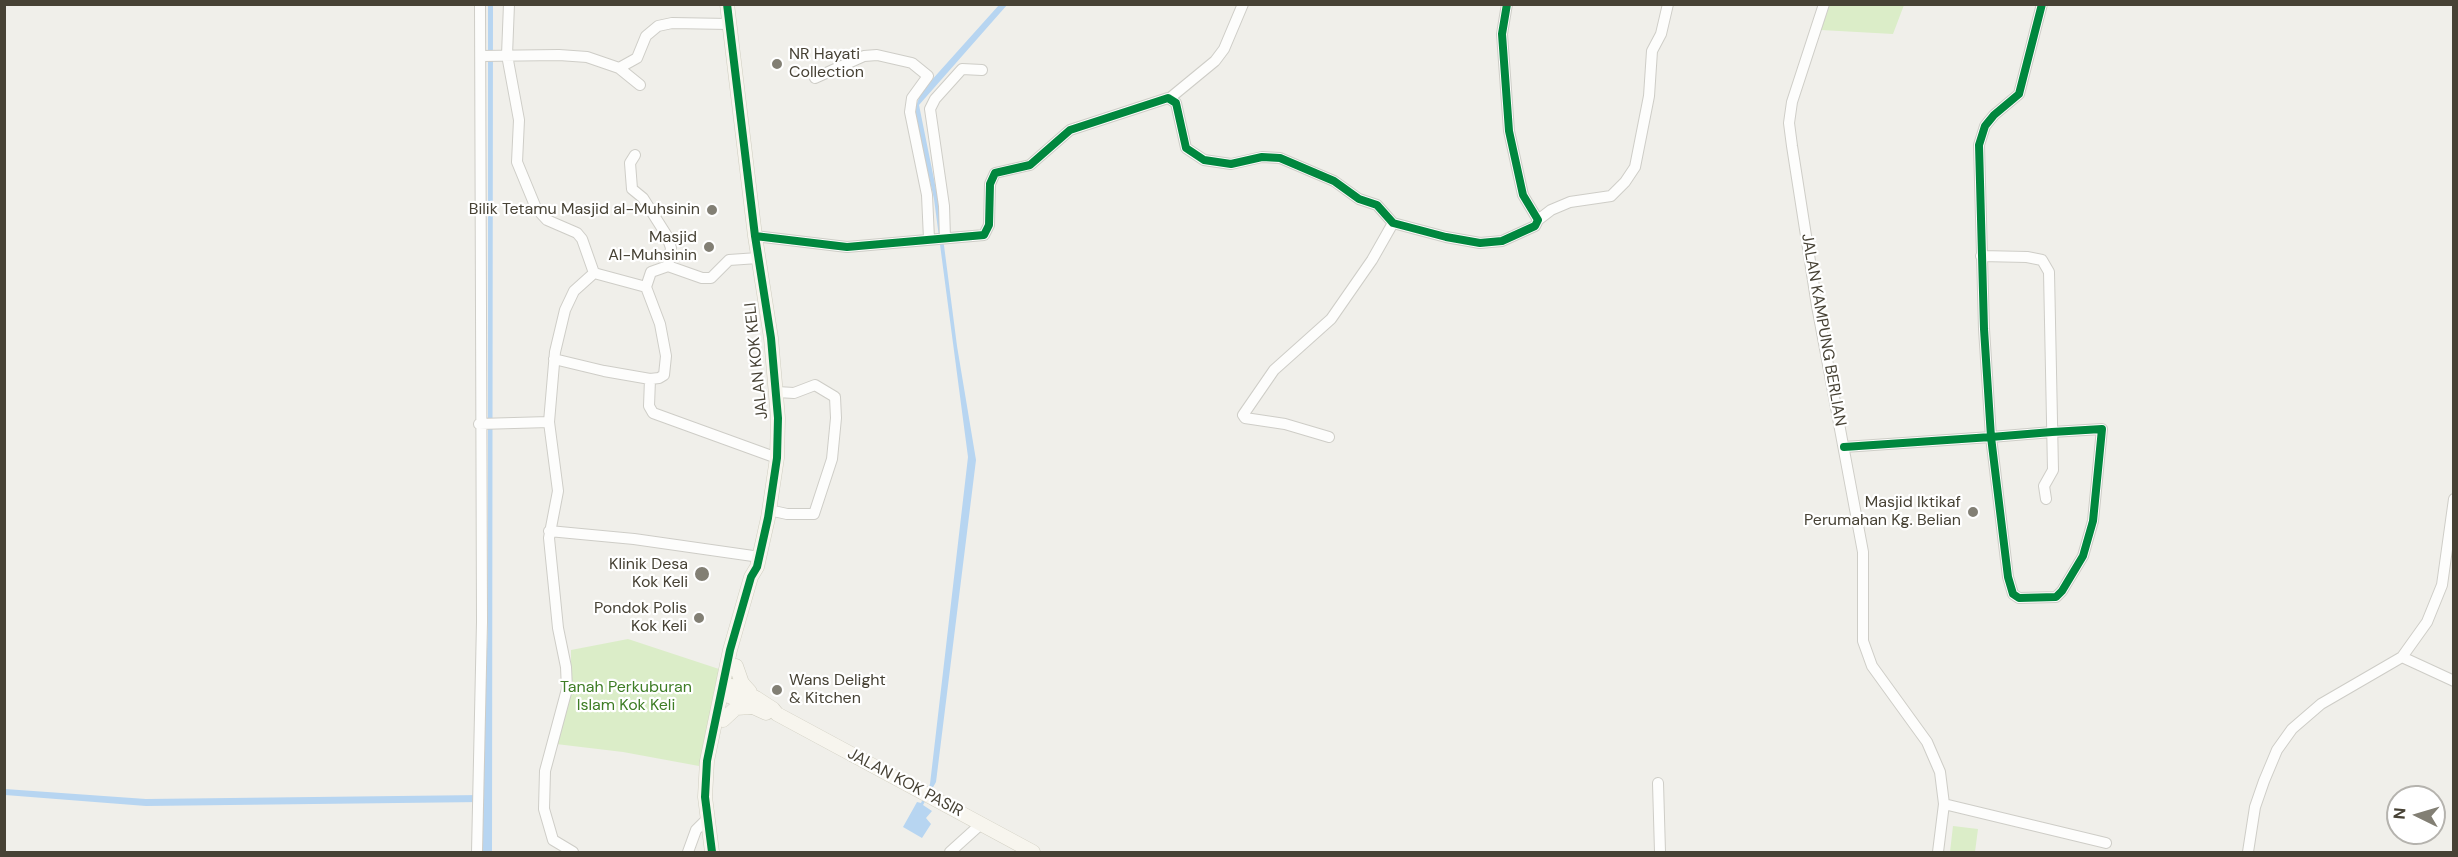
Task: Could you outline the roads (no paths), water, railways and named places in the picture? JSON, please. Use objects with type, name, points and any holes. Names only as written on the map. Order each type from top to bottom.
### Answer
[{"type":"street","points":[[477,852],[482,622],[482,56],[480,4]]},
{"type":"street","points":[[509,4],[502,56],[519,120],[517,162],[529,195],[547,220],[573,230],[582,239],[594,273]]},
{"type":"street","name":"JALAN KOK KELI","points":[[718,724],[730,691],[759,578],[759,562],[770,510],[777,458],[777,392],[755,236],[727,4]]},
{"type":"street","points":[[755,236],[837,247],[978,237],[987,232],[990,184],[995,173],[1030,165],[1071,130],[1170,98],[1215,61],[1224,49],[1243,4]]},
{"type":"street","points":[[1507,4],[1502,34],[1509,131],[1523,195],[1538,220]]},
{"type":"street","points":[[1170,98],[1176,103],[1184,144],[1192,154],[1203,160],[1224,164],[1262,157],[1280,158],[1334,181],[1359,199],[1377,205],[1393,223],[1480,243],[1502,241],[1535,226],[1538,220],[1551,210],[1570,202],[1611,196],[1625,182],[1635,167],[1649,96],[1652,51],[1661,34],[1668,4]]},
{"type":"street","name":"JALAN KAMPUNG BERLIAN","points":[[1824,4],[1792,102],[1790,123],[1817,306],[1863,552],[1863,641],[1872,666],[1927,742],[1940,772],[1944,804],[1938,852]]},
{"type":"street","points":[[1844,447],[1991,437],[2052,432],[2102,429],[2093,521],[2083,556],[2062,591],[2051,598],[2019,598],[2010,591],[1991,437],[1981,256],[1979,145],[1985,126],[2019,94],[2042,4]]},
{"type":"street","points":[[620,68],[638,58],[646,36],[658,26],[672,23],[729,24]]},
{"type":"street","points":[[482,56],[570,55],[606,62],[620,68],[640,85]]},
{"type":"street","points":[[815,78],[864,56],[878,55],[912,63],[928,76],[912,98],[910,112],[927,195],[929,239]]},
{"type":"street","points":[[945,238],[944,206],[930,109],[934,99],[962,69],[982,70]]},
{"type":"street","points":[[635,154],[630,163],[632,189],[644,198],[667,236],[671,248],[668,266]]},
{"type":"street","points":[[1329,436],[1285,424],[1245,418],[1243,415],[1274,370],[1331,319],[1372,260],[1393,223]]},
{"type":"street","points":[[1981,256],[2027,257],[2042,260],[2049,272],[2053,473],[2044,486],[2046,499]]},
{"type":"street","points":[[554,359],[650,379],[659,378],[664,375],[666,356],[660,324],[646,287],[654,270],[668,266],[702,278],[711,278],[729,260],[758,258]]},
{"type":"street","points":[[594,273],[646,287]]},
{"type":"street","points":[[573,852],[552,840],[545,816],[543,782],[565,698],[567,678],[558,628],[549,531],[558,491],[549,422],[554,359],[567,302],[580,284],[594,273]]},
{"type":"street","points":[[650,379],[649,406],[653,413],[777,458]]},
{"type":"street","points":[[770,510],[787,514],[814,514],[831,459],[836,418],[835,397],[815,385],[794,393],[777,392]]},
{"type":"street","points":[[482,423],[549,422]]},
{"type":"street","points":[[2248,852],[2255,807],[2264,780],[2277,750],[2292,729],[2320,704],[2402,657],[2418,637],[2435,605],[2446,561],[2454,499]]},
{"type":"street","points":[[549,531],[634,539],[759,562]]},
{"type":"street","name":"JALAN KOK KELI","points":[[712,852],[708,813],[714,798],[718,724],[730,650],[751,577],[759,562]]},
{"type":"street","points":[[730,650],[732,660],[730,691]]},
{"type":"street","points":[[2402,657],[2454,681]]},
{"type":"street","points":[[718,724],[736,708],[756,703],[742,683],[736,666]]},
{"type":"street","name":"JALAN KOK PASIR","points":[[730,691],[773,709],[777,714],[1033,852]]},
{"type":"street","points":[[1658,783],[1660,852]]},
{"type":"street","points":[[1944,804],[2106,843]]},
{"type":"street","points":[[688,852],[698,826],[708,813]]},
{"type":"street","points":[[950,852],[981,824]]},
{"type":"street","points":[[549,852],[550,832]]},
{"type":"water","points":[[488,5],[493,5],[492,852],[482,852],[482,802],[146,806],[5,795],[5,789],[146,799],[482,795],[488,623]]},
{"type":"water","points":[[999,5],[1007,5],[919,105],[938,199],[957,346],[976,460],[936,782],[923,805],[932,811],[926,818],[931,824],[922,838],[903,827],[917,802],[921,803],[930,784],[968,457],[934,199],[914,112],[921,92]]},
{"type":"place","name":"NR Hayati Collection","points":[[777,64]]},
{"type":"place","name":"Bilik Tetamu Masjid al-Muhsinin","points":[[712,210]]},
{"type":"place","name":"Masjid Al-Muhsinin","points":[[709,247]]},
{"type":"place","name":"Masjid Iktikaf Perumahan Kg. Belian","points":[[1973,512]]},
{"type":"place","name":"Klinik Desa Kok Keli","points":[[702,574]]},
{"type":"place","name":"Pondok Polis Kok Keli","points":[[699,618]]},
{"type":"place","name":"Wans Delight & Kitchen","points":[[777,690]]},
{"type":"park label","name":"Tanah Perkuburan Islam Kok Keli","points":[[626,697]]}]
